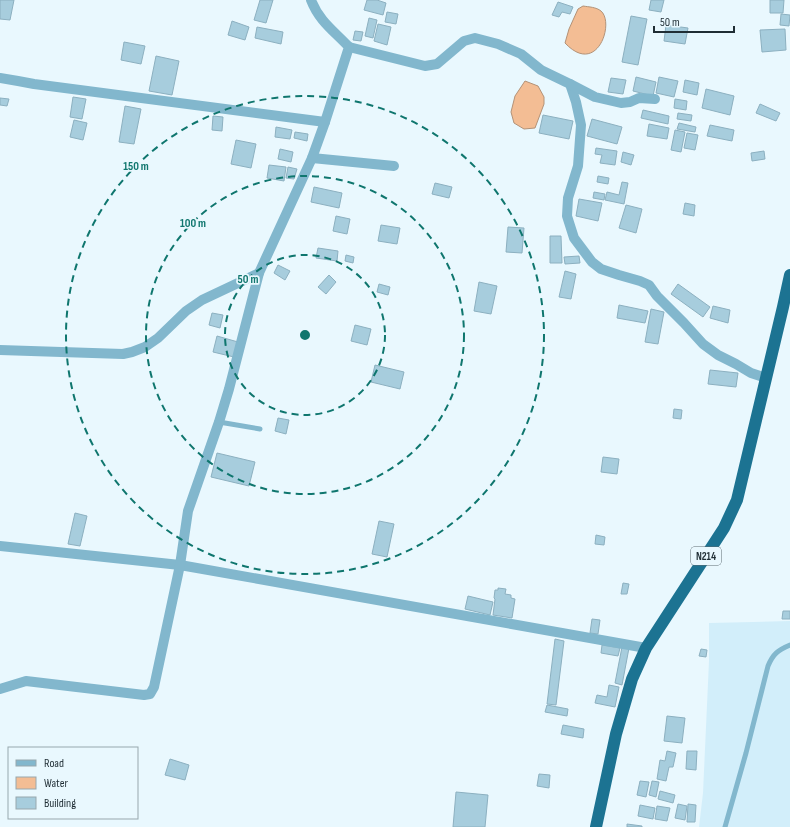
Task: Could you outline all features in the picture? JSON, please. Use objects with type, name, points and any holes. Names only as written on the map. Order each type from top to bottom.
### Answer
[{"type":"highway","name":"N214","points":[[596,827],[616,734],[632,679],[646,648],[724,528],[737,500],[790,275]]},
{"type":"street","points":[[311,0],[315,10],[324,22],[349,47],[424,66],[437,64],[464,41],[475,38],[498,44],[521,54],[541,70],[595,97],[621,103],[630,102],[640,98],[655,99]]},
{"type":"street","points":[[0,689],[26,681],[144,695],[150,694],[154,687],[180,565],[188,511],[220,422],[259,273],[312,158],[349,47]]},
{"type":"street","points":[[0,78],[34,84],[325,122]]},
{"type":"street","points":[[570,84],[581,124],[578,166],[568,198],[567,216],[574,238],[592,262],[602,269],[649,285],[657,296],[684,323],[702,344],[718,355],[751,373],[766,378]]},
{"type":"street","points":[[312,158],[394,166]]},
{"type":"street","points":[[0,350],[123,354],[132,352],[144,347],[158,338],[186,311],[202,300],[259,273]]},
{"type":"street","points":[[0,546],[180,565],[646,648]]},
{"type":"lane","points":[[220,422],[260,429]]},
{"type":"lane","points":[[725,827],[768,666],[776,652],[790,645]]},
{"type":"shaded area","points":[[790,621],[790,827],[699,827],[703,793],[709,661],[709,623]]},
{"type":"water","points":[[583,6],[595,8],[601,11],[605,17],[606,26],[600,44],[594,51],[586,54],[576,52],[565,43],[569,29],[578,9]]},
{"type":"water","points":[[525,81],[538,86],[544,97],[544,104],[535,128],[524,129],[514,123],[511,112],[515,96]]},
{"type":"building","points":[[0,0],[14,0],[10,20],[0,19]]},
{"type":"building","points":[[260,0],[273,0],[266,23],[254,20]]},
{"type":"building","points":[[367,0],[377,0],[386,3],[383,15],[364,10]]},
{"type":"building","points":[[651,0],[664,0],[661,12],[649,10]]},
{"type":"building","points":[[770,0],[784,0],[783,13],[770,13]]},
{"type":"building","points":[[558,2],[573,7],[570,14],[562,12],[559,17],[552,15]]},
{"type":"building","points":[[387,12],[398,14],[396,24],[385,22]]},
{"type":"building","points":[[781,14],[790,15],[789,26],[780,25]]},
{"type":"building","points":[[631,16],[647,19],[638,65],[622,62]]},
{"type":"building","points":[[369,18],[377,20],[373,38],[365,36]]},
{"type":"building","points":[[232,21],[249,27],[245,40],[228,35]]},
{"type":"building","points":[[378,24],[391,27],[387,45],[374,41]]},
{"type":"building","points":[[666,25],[688,28],[685,44],[664,41]]},
{"type":"building","points":[[257,27],[283,32],[281,44],[255,38]]},
{"type":"building","points":[[785,29],[786,50],[762,52],[760,30]]},
{"type":"building","points":[[355,31],[363,32],[361,41],[353,40]]},
{"type":"building","points":[[124,42],[145,46],[141,64],[121,60]]},
{"type":"building","points":[[156,56],[179,61],[172,95],[149,91]]},
{"type":"building","points":[[636,77],[656,82],[653,96],[633,91]]},
{"type":"building","points":[[659,77],[678,81],[674,97],[656,93]]},
{"type":"building","points":[[611,78],[626,80],[623,94],[608,92]]},
{"type":"building","points":[[685,80],[699,83],[697,95],[683,92]]},
{"type":"building","points":[[706,89],[734,96],[730,115],[702,108]]},
{"type":"building","points":[[73,97],[86,99],[82,119],[70,117]]},
{"type":"building","points":[[0,98],[9,99],[7,106],[0,105]]},
{"type":"building","points":[[675,99],[687,101],[686,110],[674,108]]},
{"type":"building","points":[[760,104],[780,113],[776,121],[756,113]]},
{"type":"building","points":[[125,106],[141,109],[134,144],[119,142]]},
{"type":"building","points":[[643,110],[669,116],[668,124],[641,118]]},
{"type":"building","points":[[678,113],[692,115],[691,121],[677,119]]},
{"type":"building","points":[[543,115],[573,121],[569,139],[539,133]]},
{"type":"building","points":[[213,116],[223,117],[222,131],[212,130]]},
{"type":"building","points":[[592,119],[622,127],[617,144],[587,136]]},
{"type":"building","points":[[74,120],[87,123],[83,140],[70,137]]},
{"type":"building","points":[[679,123],[696,127],[695,132],[677,129]]},
{"type":"building","points":[[649,124],[669,128],[667,139],[647,136]]},
{"type":"building","points":[[710,125],[734,130],[732,141],[707,136]]},
{"type":"building","points":[[276,127],[292,130],[290,139],[275,137]]},
{"type":"building","points":[[675,130],[685,132],[681,152],[671,150]]},
{"type":"building","points":[[295,132],[308,134],[307,141],[294,138]]},
{"type":"building","points":[[687,133],[698,135],[695,150],[684,148]]},
{"type":"building","points":[[236,140],[256,144],[251,168],[231,164]]},
{"type":"building","points":[[596,148],[617,151],[615,165],[600,163],[602,155],[595,154]]},
{"type":"building","points":[[280,149],[293,152],[291,162],[278,159]]},
{"type":"building","points":[[764,151],[765,159],[752,161],[751,153]]},
{"type":"building","points":[[623,152],[634,155],[631,165],[621,162]]},
{"type":"building","points":[[269,165],[286,167],[284,181],[267,178]]},
{"type":"building","points":[[288,167],[297,169],[294,179],[286,178]]},
{"type":"building","points":[[598,176],[609,178],[608,184],[597,182]]},
{"type":"building","points":[[622,182],[628,183],[624,204],[605,200],[607,192],[619,195]]},
{"type":"building","points":[[435,183],[452,187],[449,198],[432,194]]},
{"type":"building","points":[[314,187],[342,193],[339,208],[311,202]]},
{"type":"building","points":[[594,192],[605,194],[604,200],[593,198]]},
{"type":"building","points":[[579,199],[602,203],[598,221],[576,216]]},
{"type":"building","points":[[685,203],[695,205],[694,216],[683,214]]},
{"type":"building","points":[[626,205],[642,209],[636,233],[619,228]]},
{"type":"building","points":[[336,216],[350,219],[347,234],[333,231]]},
{"type":"building","points":[[381,225],[400,228],[397,244],[378,241]]},
{"type":"building","points":[[508,227],[524,228],[522,253],[506,252]]},
{"type":"building","points":[[550,236],[561,236],[562,263],[550,263]]},
{"type":"building","points":[[318,248],[338,251],[337,261],[316,258]]},
{"type":"building","points":[[346,255],[354,257],[353,263],[345,261]]},
{"type":"building","points":[[579,256],[580,263],[565,264],[564,257]]},
{"type":"building","points":[[278,265],[290,271],[285,280],[274,273]]},
{"type":"building","points":[[565,271],[576,274],[571,299],[559,297]]},
{"type":"building","points":[[329,275],[336,282],[326,294],[318,287]]},
{"type":"building","points":[[479,282],[497,286],[491,314],[474,311]]},
{"type":"building","points":[[379,284],[390,287],[388,295],[377,292]]},
{"type":"building","points":[[678,284],[710,307],[703,317],[671,294]]},
{"type":"building","points":[[619,305],[648,311],[645,323],[617,318]]},
{"type":"building","points":[[713,306],[730,310],[728,323],[710,318]]},
{"type":"building","points":[[651,309],[664,312],[658,344],[645,342]]},
{"type":"building","points":[[212,313],[223,315],[220,328],[209,325]]},
{"type":"building","points":[[355,325],[371,329],[367,345],[351,341]]},
{"type":"building","points":[[217,336],[238,342],[234,357],[213,352]]},
{"type":"building","points":[[375,365],[404,372],[400,389],[371,382]]},
{"type":"building","points":[[710,370],[738,373],[736,387],[708,384]]},
{"type":"building","points":[[674,409],[682,410],[681,419],[673,418]]},
{"type":"building","points":[[278,418],[289,420],[286,434],[275,431]]},
{"type":"building","points":[[217,453],[255,462],[249,486],[211,477]]},
{"type":"building","points":[[603,457],[619,459],[617,474],[601,472]]},
{"type":"building","points":[[75,513],[87,516],[80,546],[68,544]]},
{"type":"building","points":[[379,521],[394,524],[387,557],[372,554]]},
{"type":"building","points":[[596,535],[605,537],[604,545],[595,544]]},
{"type":"building","points":[[623,583],[629,584],[627,594],[621,594]]},
{"type":"building","points":[[498,588],[506,589],[505,594],[511,595],[511,598],[515,599],[512,618],[493,615],[495,590],[498,590]]},
{"type":"building","points":[[468,596],[493,602],[490,615],[465,609]]},
{"type":"building","points":[[783,611],[790,611],[790,619],[782,619]]},
{"type":"building","points":[[592,619],[600,620],[598,634],[590,633]]},
{"type":"building","points":[[555,639],[564,641],[556,705],[547,704]]},
{"type":"building","points":[[602,645],[620,648],[618,656],[601,653]]},
{"type":"building","points":[[622,647],[629,648],[622,685],[615,683]]},
{"type":"building","points":[[701,649],[707,650],[706,657],[699,656]]},
{"type":"building","points":[[609,685],[619,687],[615,707],[595,703],[597,695],[607,697]]},
{"type":"building","points":[[547,705],[568,709],[567,716],[545,712]]},
{"type":"building","points":[[667,716],[685,718],[682,743],[664,741]]},
{"type":"building","points":[[563,725],[584,729],[583,738],[561,734]]},
{"type":"building","points":[[667,751],[676,753],[673,767],[669,767],[666,781],[657,779],[660,760],[665,761]]},
{"type":"building","points":[[687,751],[697,751],[696,770],[686,769]]},
{"type":"building","points":[[170,759],[189,765],[185,780],[165,775]]},
{"type":"building","points":[[539,774],[550,775],[549,788],[537,786]]},
{"type":"building","points":[[640,781],[649,782],[646,797],[637,795]]},
{"type":"building","points":[[652,781],[659,782],[656,797],[649,795]]},
{"type":"building","points":[[660,791],[675,795],[673,803],[658,799]]},
{"type":"building","points":[[456,792],[488,795],[485,827],[453,827]]},
{"type":"building","points":[[678,804],[687,806],[685,820],[675,818]]},
{"type":"building","points":[[688,804],[696,805],[695,822],[687,822]]},
{"type":"building","points":[[640,805],[655,808],[653,819],[638,816]]},
{"type":"building","points":[[657,806],[670,808],[667,821],[655,819]]},
{"type":"building","points":[[627,824],[642,826],[642,827],[627,827]]}]
